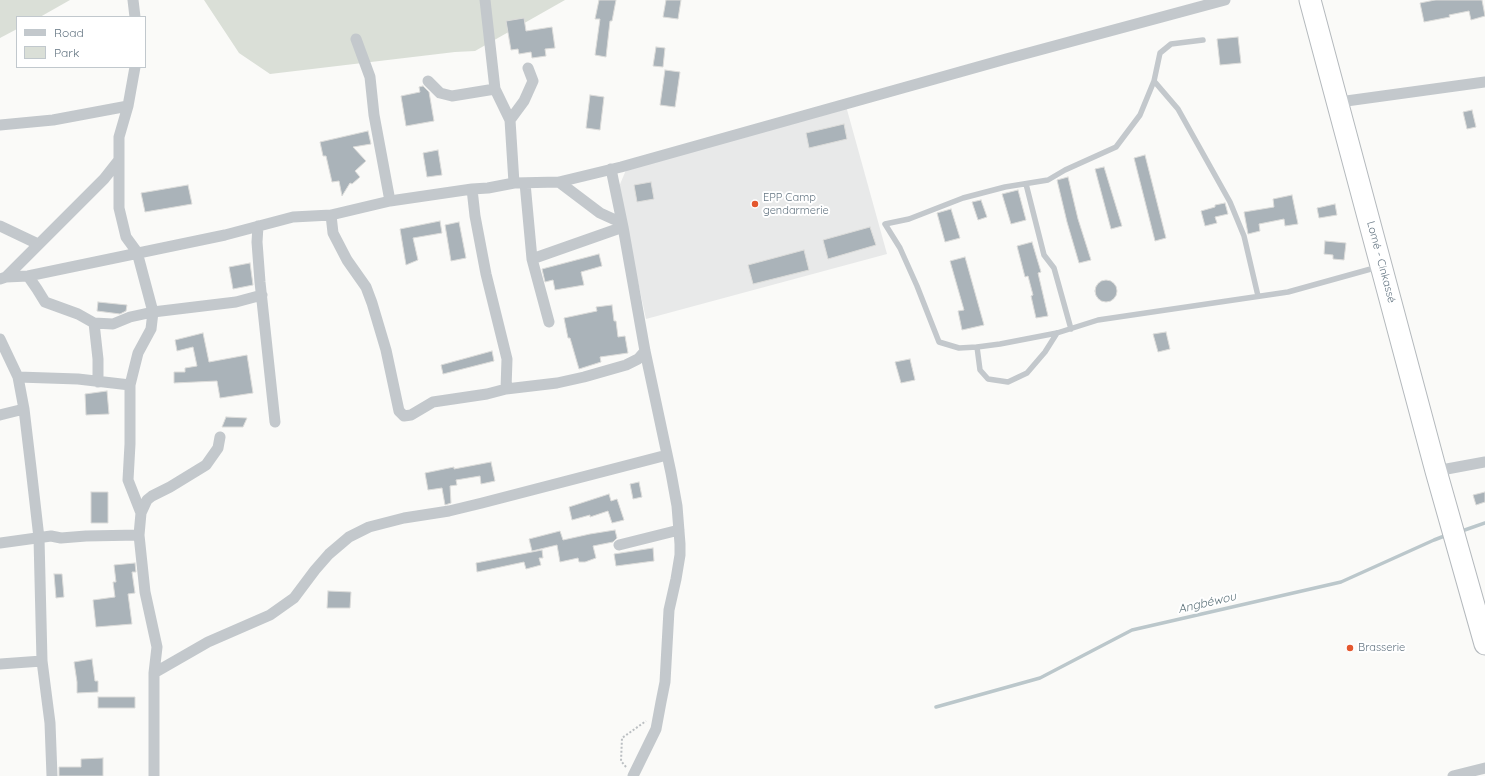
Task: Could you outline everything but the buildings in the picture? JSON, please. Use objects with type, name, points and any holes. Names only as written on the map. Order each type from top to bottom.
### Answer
[{"type":"highway","name":"Lomé - Cinkassé","points":[[1310,0],[1436,470],[1485,644]]},
{"type":"street","points":[[133,0],[135,16]]},
{"type":"street","points":[[485,0],[495,89],[510,120],[532,259],[549,322]]},
{"type":"street","points":[[3,278],[28,276],[137,252],[226,235],[293,217],[331,215],[390,201],[472,189],[519,183],[559,182],[1225,0]]},
{"type":"street","points":[[356,39],[370,77],[374,115],[390,201]]},
{"type":"street","points":[[135,68],[128,106],[120,137],[119,208],[126,237],[137,252],[153,312],[151,329],[138,353],[130,385],[130,444],[128,480],[141,513]]},
{"type":"street","points":[[510,120],[524,101],[533,81],[528,68]]},
{"type":"street","points":[[428,81],[440,93],[452,96],[495,89]]},
{"type":"street","points":[[1338,102],[1485,82]]},
{"type":"street","points":[[0,125],[53,120],[128,106]]},
{"type":"street","points":[[3,278],[104,179],[119,160]]},
{"type":"street","points":[[610,169],[622,225],[645,351],[675,493],[680,555],[669,610],[665,682],[658,712],[656,729],[631,774]]},
{"type":"street","points":[[559,182],[600,212],[622,225]]},
{"type":"street","points":[[472,189],[475,216],[486,274],[507,359],[506,389]]},
{"type":"street","points":[[331,215],[333,233],[347,260],[366,287],[372,303],[386,350],[397,404],[399,411],[404,416],[411,415],[433,402],[487,394],[506,389],[584,378],[626,365],[638,359],[645,351]]},
{"type":"street","points":[[532,259],[622,225]]},
{"type":"street","points":[[0,226],[38,244]]},
{"type":"street","points":[[258,226],[257,242],[275,422]]},
{"type":"street","points":[[28,276],[44,302],[78,314],[94,323],[112,324],[124,318],[153,312],[236,302],[262,295]]},
{"type":"street","points":[[94,323],[98,359],[98,382]]},
{"type":"street","points":[[0,339],[18,377],[24,409],[39,538],[42,661],[50,723],[52,776]]},
{"type":"street","points":[[18,377],[78,379],[130,385]]},
{"type":"street","points":[[0,415],[24,409]]},
{"type":"street","points":[[154,776],[154,673],[157,647],[145,592],[139,535],[141,513],[147,500],[152,496],[206,465],[218,448],[220,437]]},
{"type":"street","points":[[154,673],[208,642],[270,615],[294,598],[329,554],[349,536],[369,527],[404,518],[449,511],[667,455]]},
{"type":"street","points":[[1436,470],[1485,462]]},
{"type":"street","points":[[619,545],[679,530]]},
{"type":"street","points":[[0,543],[51,536],[61,538],[139,535]]},
{"type":"street","points":[[0,664],[42,661]]},
{"type":"street","points":[[1453,776],[1485,768]]},
{"type":"lane","points":[[1203,40],[1171,44],[1160,53],[1154,81],[1140,115],[1116,147],[1065,170],[1048,180],[1005,187],[962,198],[909,220],[885,224],[900,248],[912,273],[939,342],[959,348],[1000,344],[1057,333],[1098,320],[1288,292],[1382,266]]},
{"type":"lane","points":[[1154,81],[1178,109],[1230,202],[1244,236],[1258,296]]},
{"type":"lane","points":[[1026,184],[1044,255],[1054,268],[1071,328]]},
{"type":"lane","points":[[977,347],[980,370],[988,379],[1008,382],[1026,373],[1045,352],[1057,333]]},
{"type":"path","points":[[631,774],[621,761],[622,738],[658,712]]},
{"type":"shaded area","points":[[846,106],[887,254],[646,319],[618,189],[626,170]]},
{"type":"green space","points":[[0,0],[70,0],[42,16],[16,16],[16,30],[0,38]]},
{"type":"green space","points":[[204,0],[565,0],[475,51],[455,52],[270,74],[239,53]]},
{"type":"waterway","name":"Angbéwou","points":[[1459,532],[1485,523]]},
{"type":"waterway","name":"Angbéwou","points":[[936,707],[1040,678],[1132,630],[1341,582],[1447,535]]},
{"type":"place","name":"EPP Camp gendarmerie","points":[[755,204]]},
{"type":"place","name":"Brasserie","points":[[1350,648]]}]
